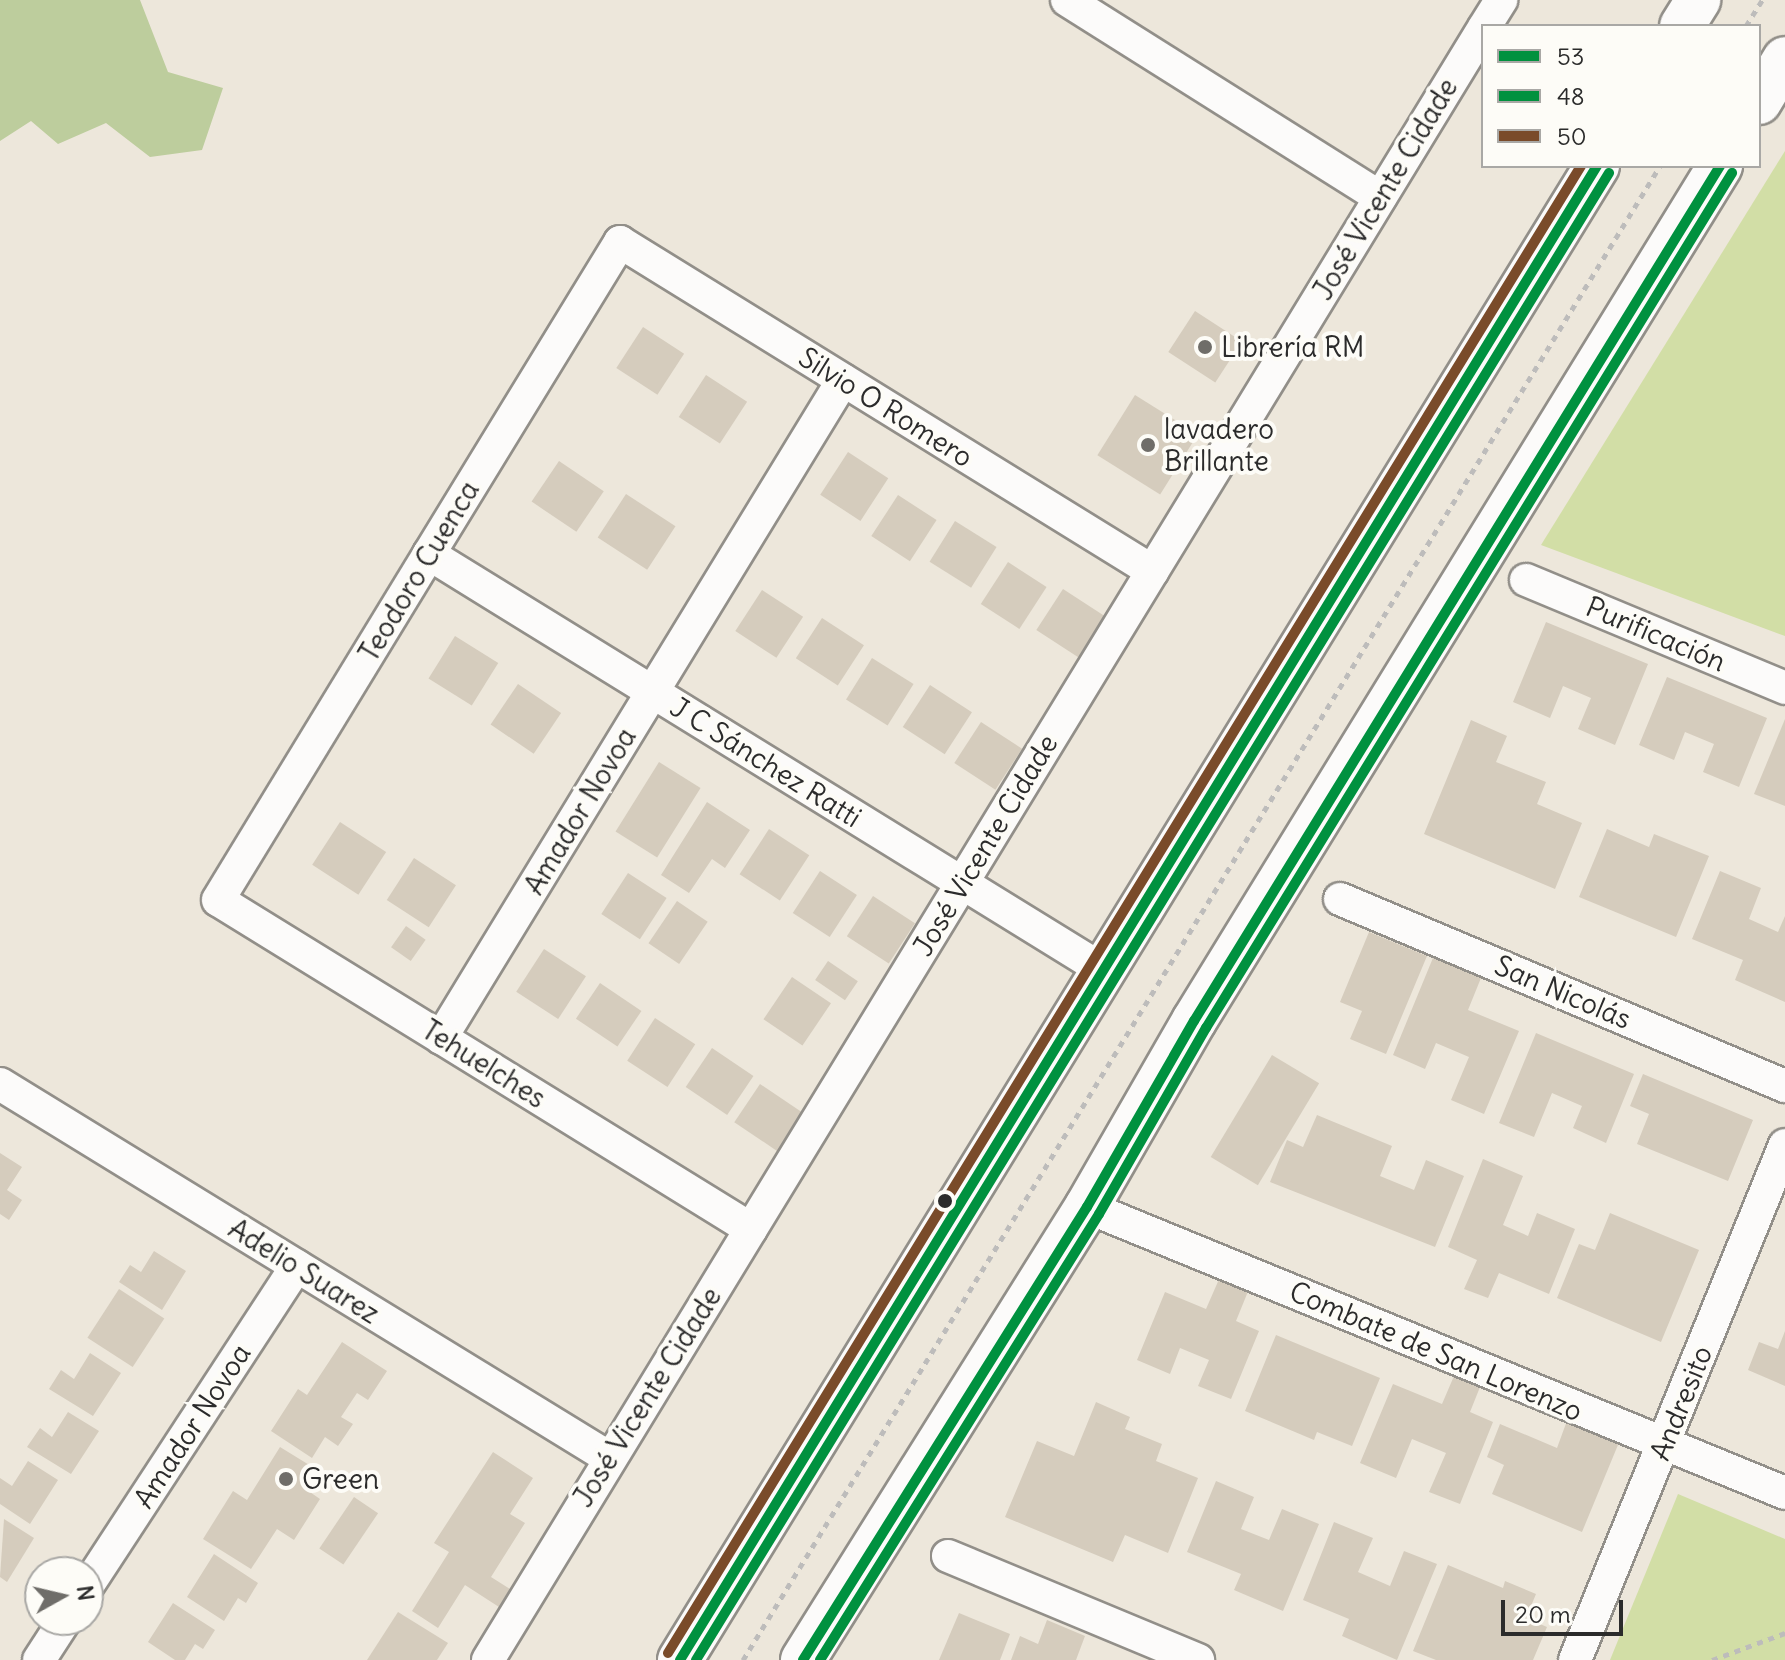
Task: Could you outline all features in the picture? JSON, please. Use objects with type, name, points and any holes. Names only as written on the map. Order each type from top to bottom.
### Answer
[{"type":"main road","points":[[1683,24],[1698,0]]},
{"type":"main road","points":[[1761,99],[1785,59]]},
{"type":"main road","points":[[680,1660],[1596,168]]},
{"type":"main road","points":[[803,1660],[1087,1207],[1194,1021],[1719,168]]},
{"type":"street","points":[[1067,0],[1380,197]]},
{"type":"street","name":"José Vicente Cidade","points":[[1486,24],[1501,0]]},
{"type":"street","name":"José Vicente Cidade","points":[[488,1660],[608,1457],[751,1229],[1481,33]]},
{"type":"street","name":"Silvio O Romero","points":[[620,242],[1152,571]]},
{"type":"street","name":"Teodoro Cuenca","points":[[218,900],[620,242]]},
{"type":"street","name":"Amador Novoa","points":[[441,1038],[843,380]]},
{"type":"street","name":"J C Sánchez Ratti","points":[[429,554],[1103,970]]},
{"type":"street","name":"Purificación","points":[[1526,580],[1785,688]]},
{"type":"street","name":"San Nicolás","points":[[1340,899],[1785,1086]]},
{"type":"street","name":"Tehuelches","points":[[218,900],[751,1229]]},
{"type":"street","name":"Adelio Suarez","points":[[0,1084],[608,1457]]},
{"type":"street","name":"Andresito","points":[[1575,1660],[1785,1145]]},
{"type":"street","name":"Combate de San Lorenzo","points":[[1087,1207],[1785,1493]]},
{"type":"street","name":"Amador Novoa","points":[[104,1561],[297,1266]]},
{"type":"street","points":[[948,1556],[1198,1660]]},
{"type":"street","points":[[39,1660],[55,1636]]},
{"type":"path","points":[[1747,24],[1762,0]]},
{"type":"path","points":[[743,1660],[1659,168]]},
{"type":"path","points":[[1712,1660],[1785,1633]]},
{"type":"green space","points":[[0,0],[140,0],[168,72],[223,88],[202,150],[150,157],[106,123],[58,144],[31,121],[0,141]]},
{"type":"green space","points":[[1785,151],[1785,636],[1541,545]]},
{"type":"green space","points":[[1678,1494],[1785,1539],[1785,1660],[1610,1660]]},
{"type":"building","name":"Librería RM","points":[[1195,311],[1242,341],[1215,383],[1168,352]]},
{"type":"building","points":[[643,327],[684,354],[657,395],[616,368]]},
{"type":"building","points":[[706,375],[747,402],[720,444],[679,417]]},
{"type":"building","name":"lavadero Brillante","points":[[1135,395],[1198,434],[1160,494],[1097,455]]},
{"type":"building","points":[[848,452],[888,478],[860,521],[820,495]]},
{"type":"building","points":[[559,461],[604,491],[576,532],[532,502]]},
{"type":"building","points":[[626,494],[675,526],[647,570],[598,538]]},
{"type":"building","points":[[898,495],[937,520],[910,561],[871,536]]},
{"type":"building","points":[[955,521],[997,547],[971,588],[930,562]]},
{"type":"building","points":[[1008,562],[1047,587],[1019,629],[981,604]]},
{"type":"building","points":[[1063,589],[1105,616],[1078,657],[1036,630]]},
{"type":"building","points":[[762,590],[803,617],[776,658],[735,631]]},
{"type":"building","points":[[822,618],[864,645],[838,685],[796,658]]},
{"type":"building","points":[[1546,622],[1648,664],[1615,745],[1578,729],[1591,698],[1563,686],[1550,718],[1513,702]]},
{"type":"building","points":[[455,636],[498,663],[472,705],[429,678]]},
{"type":"building","points":[[872,658],[914,684],[888,726],[846,700]]},
{"type":"building","points":[[1667,677],[1767,718],[1739,787],[1703,772],[1714,744],[1685,732],[1674,760],[1639,745]]},
{"type":"building","points":[[518,684],[561,713],[534,754],[491,725]]},
{"type":"building","points":[[930,685],[972,712],[945,754],[903,727]]},
{"type":"building","points":[[1785,719],[1785,806],[1754,794]]},
{"type":"building","points":[[1471,720],[1507,736],[1496,762],[1546,782],[1537,804],[1582,823],[1555,889],[1424,834]]},
{"type":"building","points":[[981,722],[1022,749],[995,790],[954,763]]},
{"type":"building","points":[[659,762],[701,788],[657,858],[616,832]]},
{"type":"building","points":[[707,802],[750,830],[725,868],[712,859],[689,893],[661,875]]},
{"type":"building","points":[[340,822],[386,852],[358,895],[312,865]]},
{"type":"building","points":[[769,829],[809,855],[780,900],[740,874]]},
{"type":"building","points":[[1607,829],[1649,847],[1654,834],[1709,856],[1676,937],[1579,897]]},
{"type":"building","points":[[414,858],[456,885],[429,927],[387,900]]},
{"type":"building","points":[[820,871],[857,895],[830,937],[793,913]]},
{"type":"building","points":[[1720,871],[1761,888],[1749,919],[1778,932],[1785,916],[1785,1002],[1735,980],[1743,960],[1692,939]]},
{"type":"building","points":[[628,873],[667,898],[640,939],[601,914]]},
{"type":"building","points":[[873,896],[915,923],[889,963],[847,936]]},
{"type":"building","points":[[677,901],[708,922],[679,964],[648,943]]},
{"type":"building","points":[[406,926],[426,940],[411,961],[391,947]]},
{"type":"building","points":[[1369,932],[1427,956],[1386,1054],[1350,1039],[1362,1011],[1340,1002]]},
{"type":"building","points":[[544,949],[586,976],[558,1019],[516,992]]},
{"type":"building","points":[[1435,953],[1483,973],[1468,1010],[1519,1031],[1484,1114],[1451,1100],[1469,1057],[1436,1043],[1425,1069],[1393,1055]]},
{"type":"building","points":[[828,961],[858,981],[845,1000],[815,980]]},
{"type":"building","points":[[792,977],[831,1003],[802,1046],[763,1019]]},
{"type":"building","points":[[600,983],[641,1011],[617,1047],[576,1019]]},
{"type":"building","points":[[655,1018],[695,1044],[667,1087],[627,1061]]},
{"type":"building","points":[[1536,1033],[1634,1074],[1606,1143],[1573,1128],[1582,1106],[1552,1093],[1534,1137],[1499,1123]]},
{"type":"building","points":[[712,1048],[753,1076],[727,1115],[686,1087]]},
{"type":"building","points":[[1272,1055],[1319,1083],[1258,1185],[1211,1157]]},
{"type":"building","points":[[1643,1074],[1753,1120],[1728,1181],[1637,1144],[1649,1114],[1630,1106]]},
{"type":"building","points":[[760,1084],[803,1113],[777,1151],[734,1122]]},
{"type":"building","points":[[1317,1115],[1392,1146],[1380,1176],[1414,1190],[1426,1160],[1464,1176],[1435,1247],[1270,1182],[1287,1140],[1303,1147]]},
{"type":"building","points":[[0,1153],[22,1167],[7,1190],[22,1200],[9,1220],[0,1214]]},
{"type":"building","points":[[1483,1159],[1523,1176],[1503,1225],[1528,1236],[1537,1213],[1575,1229],[1549,1294],[1499,1273],[1488,1298],[1464,1289],[1477,1260],[1448,1247]]},
{"type":"building","points":[[1610,1213],[1699,1250],[1661,1342],[1557,1298],[1579,1244],[1595,1250]]},
{"type":"building","points":[[154,1251],[186,1271],[162,1310],[119,1282],[130,1265],[141,1272]]},
{"type":"building","points":[[1220,1277],[1249,1289],[1236,1321],[1259,1331],[1231,1399],[1198,1386],[1209,1360],[1180,1348],[1170,1374],[1137,1360],[1165,1292],[1206,1309]]},
{"type":"building","points":[[119,1289],[164,1318],[133,1367],[87,1338]]},
{"type":"building","points":[[1785,1331],[1785,1386],[1748,1370],[1759,1342],[1778,1349]]},
{"type":"building","points":[[1276,1335],[1380,1378],[1352,1446],[1317,1432],[1314,1440],[1245,1411]]},
{"type":"building","points":[[342,1342],[387,1371],[368,1400],[357,1393],[341,1417],[353,1424],[338,1446],[325,1437],[312,1458],[271,1431],[298,1389],[307,1395]]},
{"type":"building","points":[[90,1353],[121,1373],[93,1416],[49,1389],[61,1370],[74,1379]]},
{"type":"building","points":[[1454,1376],[1480,1387],[1470,1412],[1493,1422],[1460,1504],[1429,1492],[1446,1453],[1412,1439],[1396,1478],[1360,1463],[1393,1384],[1442,1404]]},
{"type":"building","points":[[1096,1402],[1130,1417],[1125,1429],[1162,1444],[1156,1461],[1198,1478],[1168,1553],[1125,1535],[1113,1562],[1005,1517],[1037,1441],[1074,1456]]},
{"type":"building","points":[[68,1412],[99,1431],[71,1474],[27,1447],[40,1428],[52,1437]]},
{"type":"building","points":[[1568,1418],[1620,1440],[1582,1532],[1492,1494],[1504,1465],[1487,1457],[1500,1424],[1557,1448]]},
{"type":"building","points":[[280,1447],[319,1471],[307,1490],[320,1499],[294,1540],[277,1529],[251,1569],[203,1539],[233,1491],[247,1500]]},
{"type":"building","points":[[493,1452],[533,1478],[510,1514],[525,1523],[491,1577],[510,1589],[499,1607],[465,1585],[438,1628],[412,1611],[449,1552],[434,1543]]},
{"type":"building","points":[[28,1461],[58,1480],[30,1524],[0,1504],[0,1478],[12,1486]]},
{"type":"building","points":[[1216,1481],[1254,1497],[1241,1529],[1269,1540],[1282,1509],[1319,1524],[1283,1611],[1234,1590],[1241,1574],[1187,1552]]},
{"type":"building","points":[[354,1497],[378,1513],[343,1565],[319,1548]]},
{"type":"building","points":[[4,1519],[34,1538],[7,1582],[0,1577]]},
{"type":"building","points":[[1334,1522],[1373,1538],[1358,1572],[1390,1586],[1404,1551],[1437,1564],[1397,1660],[1342,1636],[1349,1619],[1303,1600]]},
{"type":"building","points":[[214,1554],[258,1583],[246,1603],[238,1598],[224,1621],[187,1597]]},
{"type":"building","points":[[1448,1565],[1503,1588],[1505,1581],[1536,1594],[1526,1618],[1547,1627],[1533,1660],[1436,1660],[1413,1651]]},
{"type":"building","points":[[173,1603],[215,1630],[203,1649],[195,1644],[185,1660],[175,1660],[148,1642]]},
{"type":"building","points":[[398,1612],[448,1643],[437,1660],[367,1660]]},
{"type":"building","points":[[959,1613],[1010,1634],[1000,1660],[939,1660]]},
{"type":"building","points":[[1047,1620],[1085,1636],[1076,1660],[1011,1660],[1020,1636],[1038,1644]]},
{"type":"transit line","name":"50","points":[[668,1653],[1580,168]]},
{"type":"transit line","name":"53","points":[[680,1660],[1596,168]]},
{"type":"transit line","name":"53","points":[[803,1660],[1087,1207],[1194,1021],[1719,168]]},
{"type":"transit line","name":"48","points":[[696,1660],[1609,173]]},
{"type":"transit line","name":"48","points":[[820,1660],[1099,1214],[1206,1028],[1732,173]]},
{"type":"place","name":"Librería RM","points":[[1205,347]]},
{"type":"place","name":"lavadero Brillante","points":[[1148,445]]},
{"type":"place","name":"Green","points":[[286,1479]]}]
